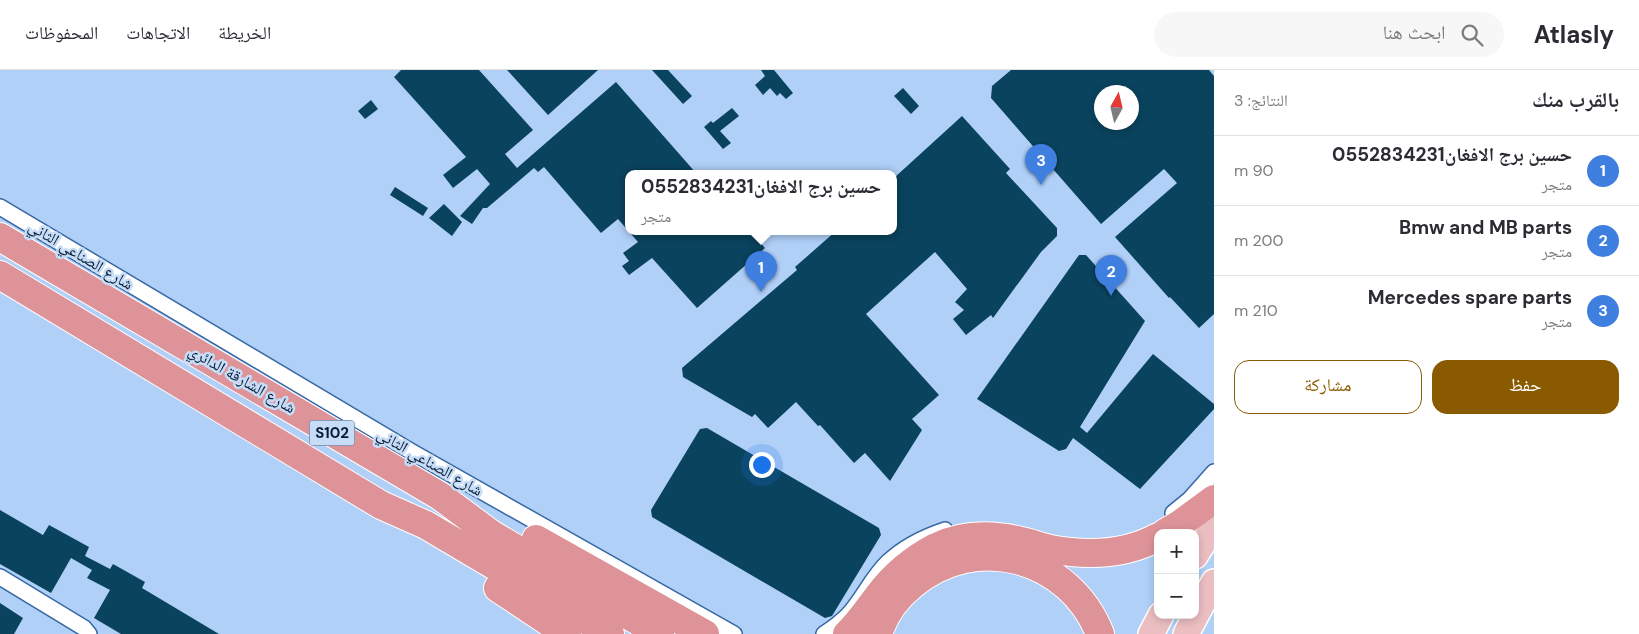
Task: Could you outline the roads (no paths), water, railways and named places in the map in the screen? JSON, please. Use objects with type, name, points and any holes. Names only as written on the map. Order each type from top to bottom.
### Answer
[{"type":"highway","name":"شارع الشارقة الدائري","points":[[0,237],[440,496],[491,534],[660,634]]},
{"type":"highway","name":"S102","points":[[0,275],[381,505],[426,525],[610,634]]},
{"type":"highway","points":[[440,496],[493,516],[517,528],[705,634]]},
{"type":"highway","points":[[1172,529],[1214,499]]},
{"type":"highway","points":[[381,505],[400,525],[414,536],[500,589],[567,634]]},
{"type":"highway","points":[[847,634],[894,576],[921,556],[936,547],[952,541],[986,536],[1019,540],[1064,551],[1100,553],[1135,547],[1154,539]]},
{"type":"highway","points":[[878,634],[891,608],[905,591],[922,576],[964,558],[986,556],[1031,564],[1051,574],[1069,587],[1084,604],[1100,634]]},
{"type":"main road","points":[[1199,550],[1214,526]]},
{"type":"main road","points":[[1186,634],[1214,582]]},
{"type":"main road","points":[[1150,634],[1159,619]]},
{"type":"street","name":"شارع الصناعي الثاني","points":[[0,207],[412,452],[734,634]]},
{"type":"street","points":[[824,634],[837,626],[850,614],[888,562],[905,548],[924,538],[947,529],[996,523],[1020,527],[1067,540],[1101,542],[1121,539],[1154,526],[1173,514],[1190,499],[1214,472]]},
{"type":"street","points":[[0,577],[79,629],[84,628],[89,634]]},
{"type":"place","name":"Mercedes spare parts","points":[[1041,185]]},
{"type":"place","name":"حسين برج الافغان0552834231","points":[[761,292]]},
{"type":"place","name":"Bmw and MB parts","points":[[1111,296]]}]
